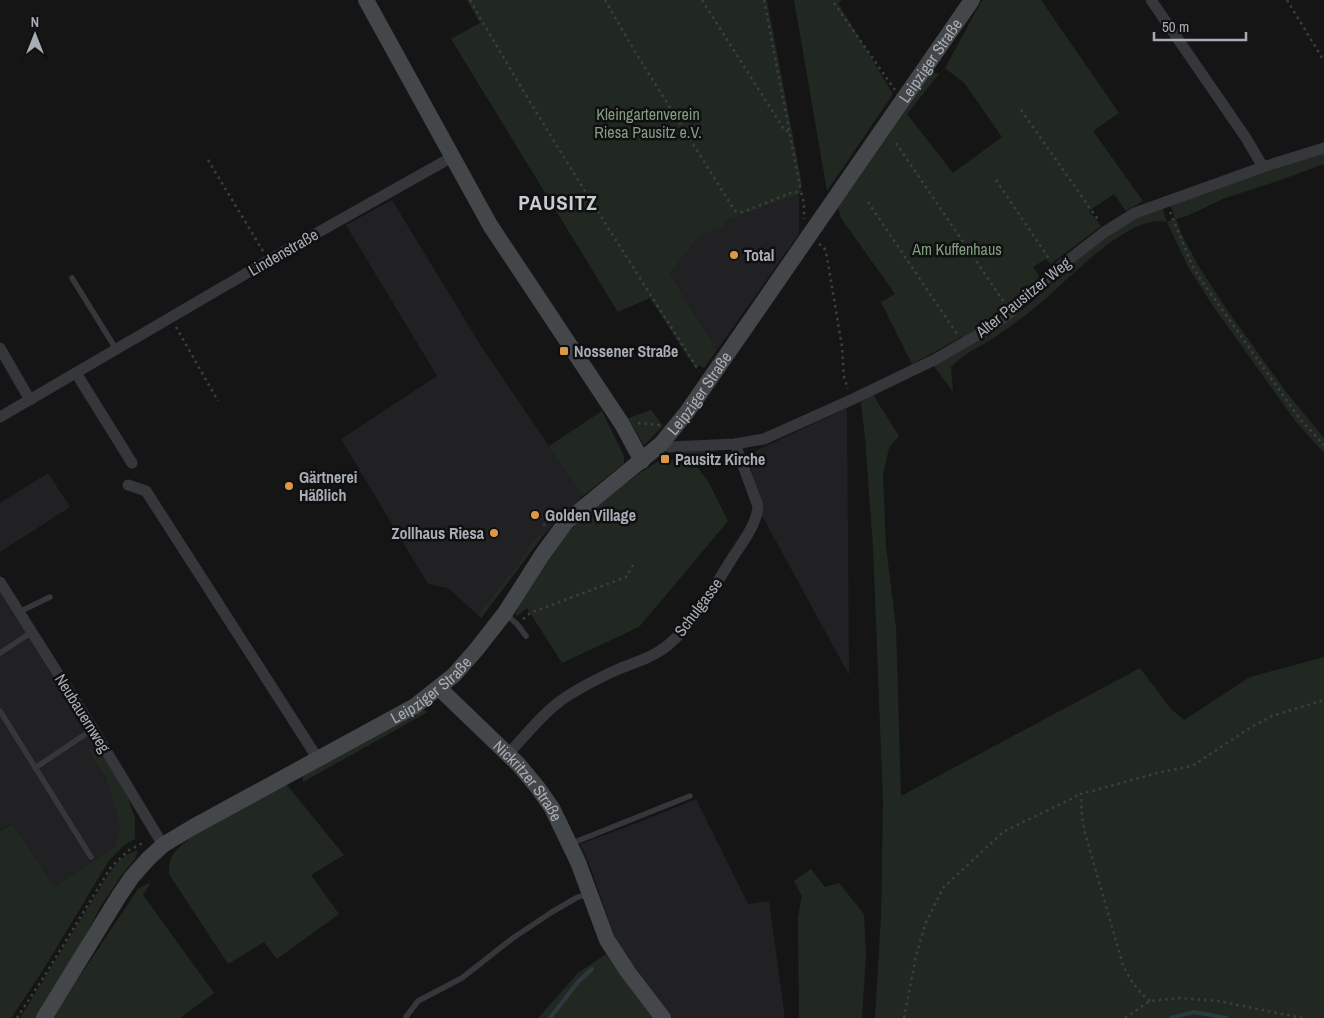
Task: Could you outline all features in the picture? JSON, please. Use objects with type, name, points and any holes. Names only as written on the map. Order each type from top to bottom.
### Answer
[{"type":"street","points":[[366,0],[490,224],[622,424],[642,461]]},
{"type":"street","name":"Leipziger Straße","points":[[44,1018],[132,877],[148,859],[160,841],[193,827],[401,714],[438,688],[511,618],[542,555],[566,522],[642,461],[661,444],[671,431],[808,238],[972,0]]},
{"type":"street","points":[[1151,0],[1246,138],[1262,167]]},
{"type":"street","name":"Alter Pausitzer Weg","points":[[661,444],[670,447],[735,444],[764,439],[851,400],[964,344],[1011,312],[1057,269],[1107,230],[1135,213],[1262,167],[1324,148]]},
{"type":"street","name":"Lindenstraße","points":[[0,417],[269,260],[452,158]]},
{"type":"street","points":[[0,348],[30,400]]},
{"type":"street","points":[[76,373],[132,463]]},
{"type":"street","name":"Schulgasse","points":[[508,754],[551,708],[571,693],[610,673],[655,654],[668,646],[690,622],[723,574],[756,517],[758,510],[735,444]]},
{"type":"street","points":[[128,485],[146,491],[318,759]]},
{"type":"street","name":"Neubauernweg","points":[[0,582],[94,729],[160,841]]},
{"type":"street","name":"Nickritzer Straße","points":[[438,688],[508,754],[538,788],[552,808],[578,862],[607,940],[628,972],[663,1018]]},
{"type":"lane","points":[[72,278],[116,349]]},
{"type":"lane","points":[[19,612],[50,597]]},
{"type":"lane","points":[[511,618],[526,636]]},
{"type":"lane","points":[[0,653],[32,632]]},
{"type":"lane","points":[[0,711],[91,857]]},
{"type":"lane","points":[[35,768],[94,729]]},
{"type":"lane","points":[[570,844],[690,796]]},
{"type":"lane","points":[[406,1017],[418,1002],[462,978],[513,938],[552,912],[589,893]]},
{"type":"path","points":[[470,0],[519,86],[578,183],[707,382]]},
{"type":"path","points":[[605,0],[637,56],[735,210],[743,212],[793,192],[801,192]]},
{"type":"path","points":[[702,0],[785,131],[789,131]]},
{"type":"path","points":[[764,0],[804,203],[803,225],[808,238],[824,247],[827,257],[842,347],[844,377],[851,400]]},
{"type":"path","points":[[1287,0],[1324,61]]},
{"type":"path","points":[[834,3],[884,76],[896,90],[906,97]]},
{"type":"path","points":[[1021,110],[1107,230]]},
{"type":"path","points":[[896,143],[1011,312]]},
{"type":"path","points":[[208,160],[269,260]]},
{"type":"path","points":[[996,180],[1057,269]]},
{"type":"path","points":[[1166,201],[1192,265],[1201,280],[1300,420],[1324,445]]},
{"type":"path","points":[[868,202],[964,344]]},
{"type":"path","points":[[170,318],[218,401]]},
{"type":"path","points":[[622,424],[630,422],[663,425],[671,431]]},
{"type":"path","points":[[544,526],[545,515]]},
{"type":"path","points":[[511,618],[530,613],[626,577],[633,565]]},
{"type":"path","points":[[904,1018],[916,956],[926,922],[943,888],[1003,832],[1081,794],[1161,772],[1192,766],[1253,726],[1272,716],[1324,700]]},
{"type":"path","points":[[1081,794],[1082,817],[1123,965],[1138,991],[1150,1001]]},
{"type":"path","points":[[17,1018],[111,867],[129,850],[160,841]]},
{"type":"path","points":[[1125,1018],[1150,1001],[1179,998],[1218,1001],[1302,1018]]},
{"type":"shaded area","name":"Total","points":[[799,195],[799,234],[717,350],[670,274],[698,235],[725,226],[723,221]]},
{"type":"shaded area","points":[[392,200],[481,346],[583,496],[542,537],[481,618],[448,588],[428,584],[341,439],[437,376],[346,225]]},
{"type":"shaded area","points":[[847,408],[849,675],[761,514],[764,505],[761,502],[749,462],[749,454]]},
{"type":"shaded area","points":[[48,473],[70,507],[0,552],[0,503]]},
{"type":"shaded area","points":[[0,593],[97,746],[128,798],[135,819],[116,845],[54,887],[11,824],[0,831]]},
{"type":"shaded area","points":[[696,799],[748,904],[769,901],[785,1018],[672,1018],[617,943],[590,866],[580,844]]},
{"type":"green space","name":"Kleingartenverein Riesa Pausitz e.V.","points":[[467,0],[767,0],[802,184],[799,195],[724,221],[726,226],[698,236],[670,274],[717,350],[704,368],[699,365],[696,369],[650,298],[618,312],[451,39],[480,23]]},
{"type":"green space","points":[[794,0],[842,0],[838,3],[893,94],[827,191]]},
{"type":"green space","name":"Am Kuffenhaus","points":[[982,0],[1041,0],[1119,113],[1093,131],[1143,201],[1126,211],[1114,194],[1089,211],[1101,226],[1051,264],[1046,259],[1033,267],[1039,276],[1038,279],[986,323],[912,364],[881,302],[895,294],[841,218],[838,208],[932,72],[939,74],[907,114],[953,173],[1002,137],[965,84],[945,68]]},
{"type":"green space","points":[[1324,153],[1324,164],[1225,198],[1187,216],[1176,219],[1198,265],[1221,301],[1286,392],[1324,438],[1324,453],[1296,422],[1213,306],[1188,267],[1167,222],[1175,219],[1170,203]]},
{"type":"green space","points":[[1162,207],[1167,222],[1146,223],[1119,237],[1091,257],[1026,315],[961,358],[951,367],[953,392],[933,365],[1011,319],[1085,253],[1121,227]]},
{"type":"green space","points":[[873,395],[899,436],[889,448],[883,475],[886,546],[896,627],[901,796],[1140,668],[1171,709],[1184,720],[1250,677],[1324,657],[1324,1018],[875,1018],[881,917],[883,801],[873,547],[861,402]]},
{"type":"green space","points":[[651,410],[663,426],[644,445],[628,418]]},
{"type":"green space","points":[[602,411],[624,456],[624,463],[583,496],[549,446]]},
{"type":"green space","points":[[718,449],[694,462],[709,483],[728,521],[639,627],[562,663],[527,608],[517,616],[515,614],[534,579],[549,557],[580,520],[649,467],[666,457],[668,461],[678,458],[677,453]]},
{"type":"green space","points":[[539,535],[542,537],[481,618],[478,614],[518,565]]},
{"type":"green space","points":[[423,709],[428,712],[303,782],[303,775]]},
{"type":"green space","points":[[97,746],[128,798],[135,819],[135,839],[124,845],[108,862],[43,970],[11,1018],[0,1018],[0,831],[12,824],[54,887],[116,845],[121,826],[106,777],[89,751]]},
{"type":"green space","points":[[286,784],[344,855],[311,875],[339,914],[277,959],[264,942],[228,964],[169,874],[169,866],[173,855],[192,837],[242,807]]},
{"type":"green space","points":[[138,850],[135,859],[101,906],[68,968],[36,1018],[20,1018],[108,875],[124,856]]},
{"type":"green space","points":[[811,869],[825,887],[839,883],[864,914],[866,954],[862,1018],[799,1018],[798,917],[802,896],[794,881]]},
{"type":"green space","points":[[151,882],[143,895],[214,993],[180,1018],[52,1018],[138,889]]},
{"type":"green space","points":[[606,954],[655,1018],[538,1018],[578,973]]},
{"type":"waterway","points":[[550,1018],[578,982],[592,969]]},
{"type":"waterway","points":[[1171,1018],[1194,1012],[1227,1018]]},
{"type":"place","name":"Total","points":[[734,255]]},
{"type":"place","name":"Nossener Straße","points":[[564,351]]},
{"type":"place","name":"Pausitz Kirche","points":[[665,459]]},
{"type":"place","name":"Gärtnerei Häßlich","points":[[289,486]]},
{"type":"place","name":"Golden Village","points":[[535,515]]},
{"type":"place","name":"Zollhaus Riesa","points":[[494,533]]},
{"type":"district","name":"PAUSITZ","points":[[558,203]]}]
